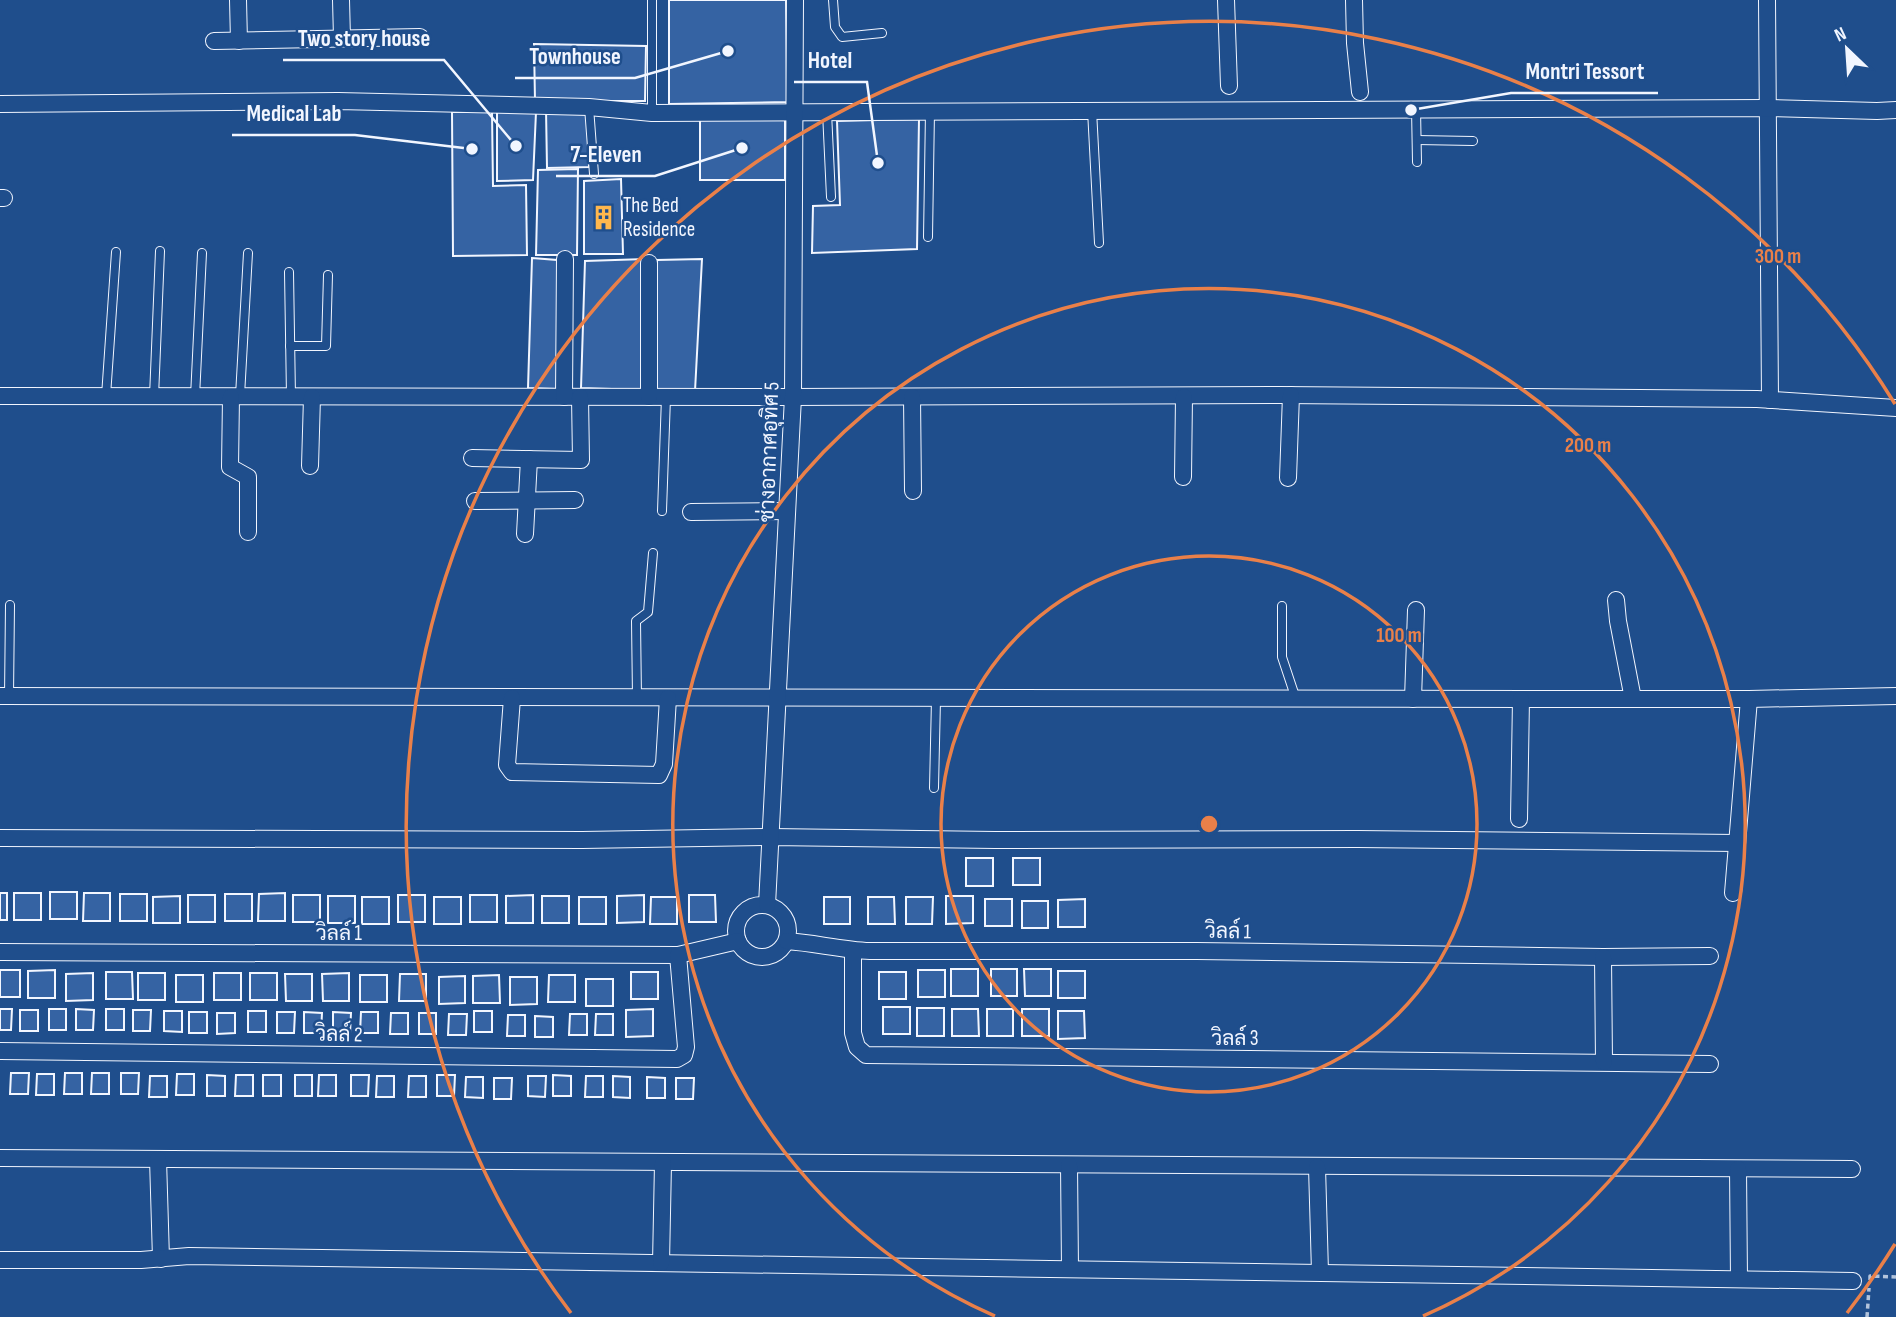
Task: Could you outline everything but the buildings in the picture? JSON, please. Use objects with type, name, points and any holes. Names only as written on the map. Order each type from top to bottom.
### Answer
[{"type":"street","points":[[238,0],[239,41]]},
{"type":"street","points":[[341,0],[342,38]]},
{"type":"street","name":"ช่างอากาศอุทิศ 5","points":[[767,905],[793,397],[795,0]]},
{"type":"street","points":[[1226,0],[1229,86]]},
{"type":"street","points":[[1354,0],[1360,92]]},
{"type":"street","points":[[1767,0],[1770,400]]},
{"type":"street","points":[[214,41],[421,37]]},
{"type":"street","points":[[0,104],[338,101],[589,107],[652,113],[1767,108],[1896,110]]},
{"type":"street","points":[[472,458],[581,460],[572,397],[565,259]]},
{"type":"street","points":[[649,263],[649,397]]},
{"type":"street","points":[[1288,478],[1292,395]]},
{"type":"street","points":[[0,396],[1292,395],[1770,400],[1896,408]]},
{"type":"street","points":[[236,397],[230,467],[248,477],[248,532]]},
{"type":"street","points":[[310,466],[312,397]]},
{"type":"street","points":[[912,397],[913,491]]},
{"type":"street","points":[[1183,477],[1184,397]]},
{"type":"street","points":[[526,534],[528,459]]},
{"type":"street","points":[[475,501],[575,500]]},
{"type":"street","points":[[691,512],[787,511]]},
{"type":"street","points":[[1616,600],[1633,699]]},
{"type":"street","points":[[1413,699],[1416,610]]},
{"type":"street","points":[[4,696],[778,699],[1749,699],[1896,696]]},
{"type":"street","points":[[512,698],[507,765],[512,772],[659,775],[664,764],[668,698]]},
{"type":"street","points":[[1519,819],[1521,699]]},
{"type":"street","points":[[1733,892],[1749,699]]},
{"type":"street","points":[[0,838],[582,840],[771,837],[1737,843]]},
{"type":"street","points":[[758,905],[776,908],[788,923],[787,941],[773,956],[752,956],[743,950],[738,941],[737,922],[749,908],[758,905]]},
{"type":"street","name":"วิลล์ 1","points":[[0,952],[678,955],[738,941]]},
{"type":"street","name":"วิลล์ 1","points":[[787,941],[853,951],[1710,956]]},
{"type":"street","name":"วิลล์ 3","points":[[853,951],[853,1033],[858,1047],[866,1055],[1710,1063]]},
{"type":"street","name":"วิลล์ 2","points":[[0,1051],[677,1059],[684,1055],[686,1047],[678,955]]},
{"type":"street","points":[[1603,957],[1604,1062]]},
{"type":"street","points":[[0,1158],[1852,1170]]},
{"type":"street","points":[[158,1159],[160,1259]]},
{"type":"street","points":[[661,1263],[663,1163]]},
{"type":"street","points":[[1069,1165],[1070,1269]]},
{"type":"street","points":[[1317,1167],[1320,1272]]},
{"type":"street","points":[[1738,1169],[1739,1278]]},
{"type":"street","points":[[0,1260],[141,1261],[189,1256],[1853,1281]]},
{"type":"lane","points":[[652,0],[652,113]]},
{"type":"lane","points":[[833,0],[835,27],[842,37],[882,33]]},
{"type":"lane","points":[[589,107],[594,174]]},
{"type":"lane","points":[[1416,109],[1417,162]]},
{"type":"lane","points":[[1092,110],[1099,243]]},
{"type":"lane","points":[[928,237],[930,111]]},
{"type":"lane","points":[[827,112],[831,197]]},
{"type":"lane","points":[[1417,140],[1473,141]]},
{"type":"lane","points":[[154,397],[160,251]]},
{"type":"lane","points":[[106,396],[116,252]]},
{"type":"lane","points":[[195,397],[202,253]]},
{"type":"lane","points":[[236,397],[248,253]]},
{"type":"lane","points":[[289,272],[291,397]]},
{"type":"lane","points":[[290,346],[326,346],[328,275]]},
{"type":"lane","points":[[662,511],[666,397]]},
{"type":"lane","points":[[637,698],[636,621],[648,612],[653,553]]},
{"type":"lane","points":[[4,696],[10,605]]},
{"type":"lane","points":[[1282,606],[1282,657],[1296,699]]},
{"type":"lane","points":[[934,788],[936,699]]},
{"type":"path","points":[[1867,1317],[1870,1276],[1896,1277]]},
{"type":"place","name":"Townhouse","points":[[728,51]]},
{"type":"place","name":"Montri Tessort","points":[[1411,110]]},
{"type":"place","name":"Two story house","points":[[516,146]]},
{"type":"place","name":"7-Eleven","points":[[742,148]]},
{"type":"place","name":"Medical Lab","points":[[472,149]]},
{"type":"place","name":"Hotel","points":[[878,163]]},
{"type":"place","name":"The Bed Residence","points":[[603,217]]}]
